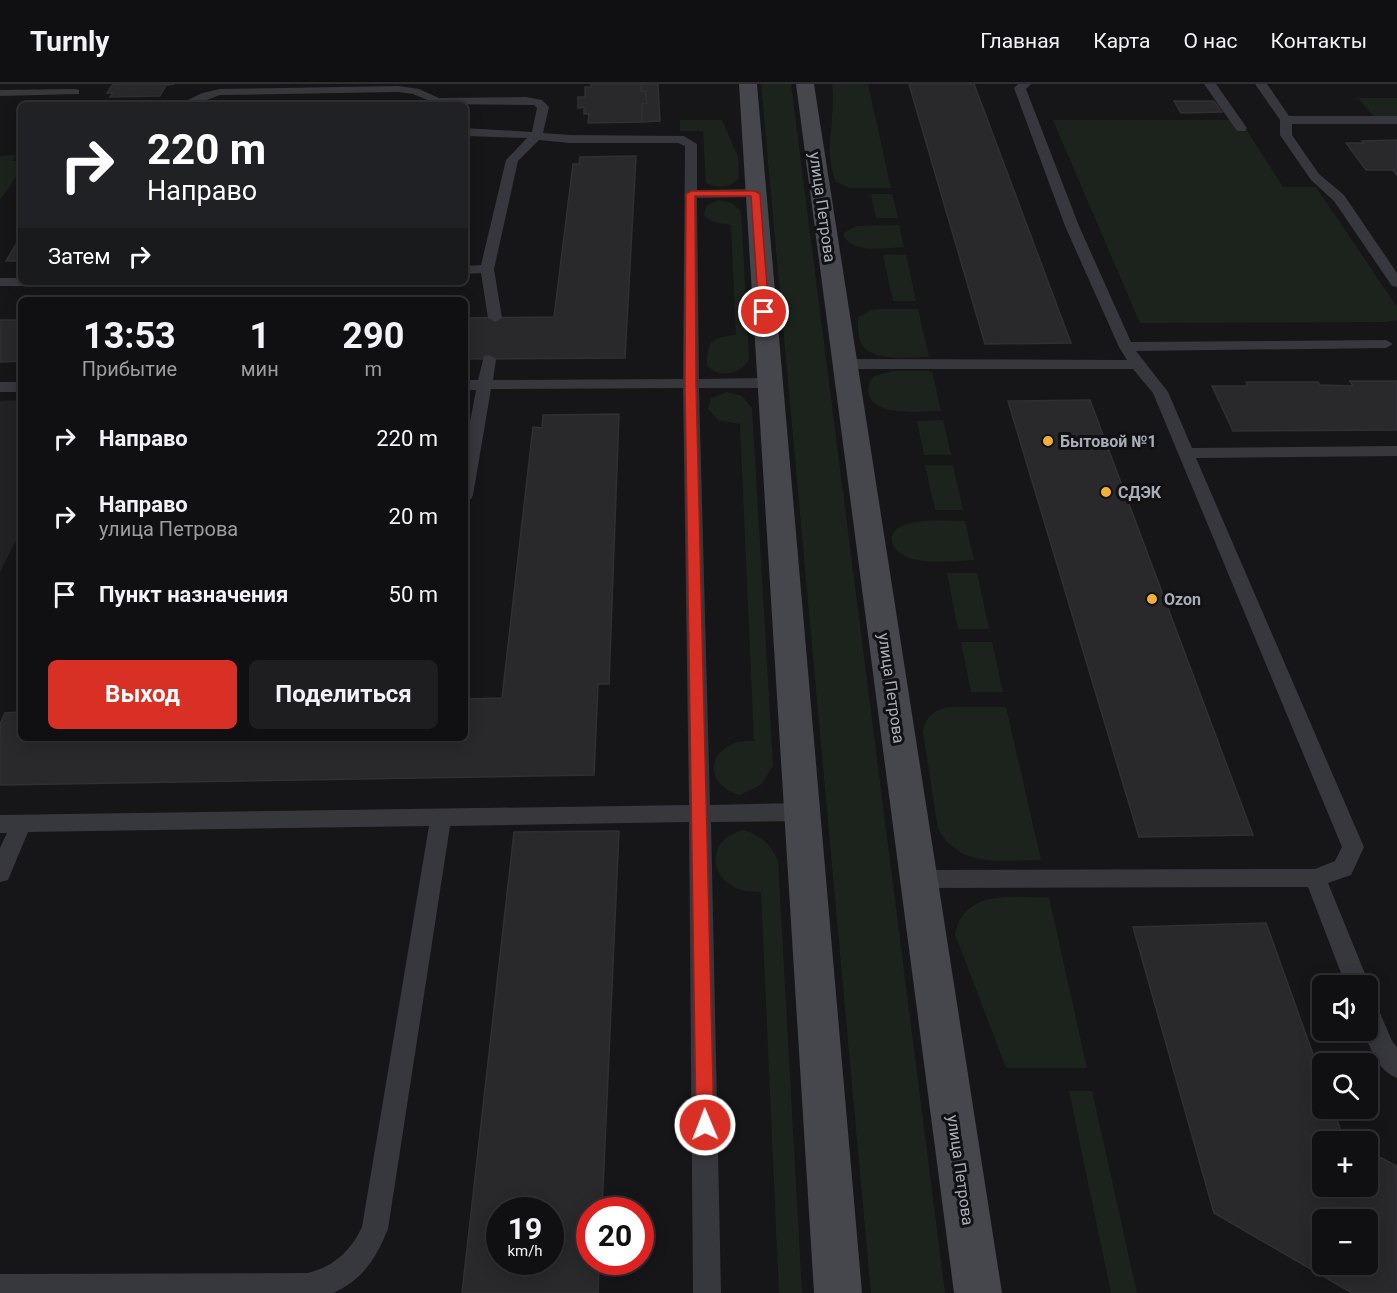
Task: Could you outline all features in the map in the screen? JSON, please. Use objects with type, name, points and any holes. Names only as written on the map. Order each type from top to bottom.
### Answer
[{"type":"main road","points":[[748,84],[838,1293]]},
{"type":"main road","name":"улица Петрова","points":[[805,84],[978,1293]]},
{"type":"lane","points":[[919,879],[1316,878],[1342,868],[1353,847],[1160,392],[1137,365],[1126,347],[1072,226],[1020,88],[1025,84]]},
{"type":"lane","points":[[1210,84],[1240,128]]},
{"type":"lane","points":[[1261,84],[1286,120],[1286,135],[1316,177],[1339,198],[1397,283]]},
{"type":"lane","points":[[0,93],[77,88]]},
{"type":"lane","points":[[68,102],[77,88]]},
{"type":"lane","points":[[191,102],[220,92],[386,89],[415,91],[434,102]]},
{"type":"lane","points":[[468,102],[533,100],[543,107],[537,135],[512,160],[487,269],[495,318]]},
{"type":"lane","points":[[1286,120],[1397,120]]},
{"type":"lane","points":[[468,132],[570,139],[687,141],[691,147],[691,383],[707,1293]]},
{"type":"lane","points":[[691,194],[755,194]]},
{"type":"lane","points":[[468,270],[487,269]]},
{"type":"lane","points":[[0,282],[18,282]]},
{"type":"lane","points":[[1126,347],[1386,344]]},
{"type":"lane","points":[[469,446],[489,359]]},
{"type":"lane","points":[[846,364],[1137,365]]},
{"type":"lane","points":[[468,385],[769,383]]},
{"type":"lane","points":[[0,387],[18,387]]},
{"type":"lane","points":[[1186,453],[1397,451]]},
{"type":"lane","points":[[0,873],[11,824],[801,812]]},
{"type":"lane","points":[[0,1288],[84,1291],[308,1287],[330,1282],[351,1269],[366,1249],[375,1229],[441,818]]},
{"type":"lane","points":[[1316,878],[1354,975]]},
{"type":"lane","points":[[1378,1037],[1383,1049],[1397,1066]]},
{"type":"shaded area","points":[[761,84],[791,84],[945,1293],[871,1293]]},
{"type":"shaded area","points":[[832,84],[868,84],[891,188],[849,188],[836,182],[830,158]]},
{"type":"shaded area","points":[[1358,98],[1397,98],[1397,117],[1375,118]]},
{"type":"shaded area","points":[[680,120],[722,120],[738,157],[739,178],[724,187],[706,183],[703,131],[680,131]]},
{"type":"shaded area","points":[[1053,120],[1240,120],[1283,187],[1316,187],[1397,307],[1397,320],[1386,322],[1140,323]]},
{"type":"shaded area","points":[[16,155],[12,161],[18,161],[18,174],[0,200],[0,156]]},
{"type":"shaded area","points":[[871,194],[892,194],[898,218],[876,218]]},
{"type":"shaded area","points":[[719,200],[732,203],[741,211],[749,359],[741,369],[730,373],[718,372],[707,365],[708,350],[712,341],[736,335],[731,225],[713,222],[704,215],[706,206]]},
{"type":"shaded area","points":[[899,225],[904,247],[863,248],[848,242],[843,236],[845,232],[856,226]]},
{"type":"shaded area","points":[[883,255],[906,255],[916,301],[893,301]]},
{"type":"shaded area","points":[[918,309],[929,357],[899,358],[869,352],[859,337],[859,317],[871,310]]},
{"type":"shaded area","points":[[892,371],[932,371],[941,411],[906,412],[881,407],[873,402],[869,393],[870,381],[875,376]]},
{"type":"shaded area","points":[[727,392],[742,396],[752,408],[773,766],[762,784],[740,795],[731,792],[718,781],[714,768],[719,753],[727,747],[737,742],[754,741],[740,424],[718,420],[708,409],[711,398]]},
{"type":"shaded area","points":[[18,400],[18,536],[0,572],[0,401]]},
{"type":"shaded area","points":[[943,420],[951,455],[924,455],[917,421]]},
{"type":"shaded area","points":[[925,465],[953,465],[963,510],[935,510]]},
{"type":"shaded area","points":[[965,521],[974,560],[920,561],[900,553],[892,542],[893,533],[899,527],[909,523]]},
{"type":"shaded area","points":[[947,573],[977,573],[989,629],[958,629]]},
{"type":"shaded area","points":[[961,642],[992,642],[1003,692],[971,692]]},
{"type":"shaded area","points":[[954,707],[1006,707],[1041,860],[983,860],[958,851],[947,842],[938,829],[923,732],[924,726],[933,713]]},
{"type":"shaded area","points":[[743,830],[764,841],[778,861],[802,1293],[779,1293],[761,892],[733,887],[717,869],[716,852],[720,845],[733,834]]},
{"type":"shaded area","points":[[1006,897],[1049,897],[1087,1068],[1006,1068],[955,934],[960,919],[980,902]]},
{"type":"shaded area","points":[[1069,1091],[1092,1091],[1137,1293],[1111,1293]]},
{"type":"building","points":[[113,84],[175,84],[166,85],[160,96],[110,97],[113,93],[107,93]]},
{"type":"building","points":[[591,84],[641,84],[641,91],[645,91],[647,103],[642,104],[642,122],[588,123],[589,114],[584,114],[584,107],[578,108],[578,97],[585,97],[585,87],[591,87]]},
{"type":"building","points":[[641,84],[658,84],[660,121],[642,122],[642,104],[647,103],[645,91],[641,91]]},
{"type":"building","points":[[909,84],[974,84],[1071,343],[985,344]]},
{"type":"building","points":[[1174,101],[1214,101],[1222,112],[1181,113]]},
{"type":"building","points":[[1397,140],[1397,175],[1393,170],[1366,170],[1346,143],[1364,143],[1362,141]]},
{"type":"building","points":[[636,156],[625,358],[468,359],[468,318],[554,317],[573,164],[579,164],[580,157]]},
{"type":"building","points":[[18,241],[18,261],[6,261]]},
{"type":"building","points":[[0,320],[18,320],[18,361],[0,362]]},
{"type":"building","points":[[1350,381],[1397,381],[1397,430],[1233,431],[1212,386],[1248,386],[1246,382],[1318,382],[1320,385],[1353,386]]},
{"type":"building","points":[[1090,400],[1253,835],[1139,837],[1008,401]]},
{"type":"building","points":[[619,414],[609,684],[598,684],[594,775],[0,785],[0,724],[5,713],[18,712],[18,741],[468,741],[468,699],[502,698],[533,427],[542,428],[543,415]]},
{"type":"building","points":[[619,831],[603,1197],[576,1197],[576,1275],[599,1275],[598,1293],[462,1293],[514,832]]},
{"type":"building","points":[[1266,923],[1313,1053],[1312,1119],[1337,1119],[1341,1131],[1312,1131],[1312,1197],[1378,1197],[1378,1156],[1397,1166],[1397,1293],[1352,1293],[1321,1275],[1378,1275],[1378,1209],[1312,1209],[1312,1270],[1214,1213],[1133,927]]},
{"type":"place","name":"Бытовой №1","points":[[1048,441]]},
{"type":"place","name":"СДЭК","points":[[1106,492]]},
{"type":"place","name":"Ozon","points":[[1152,599]]},
{"type":"route","points":[[705,1125],[691,383],[691,194],[755,194],[764,312]]}]
